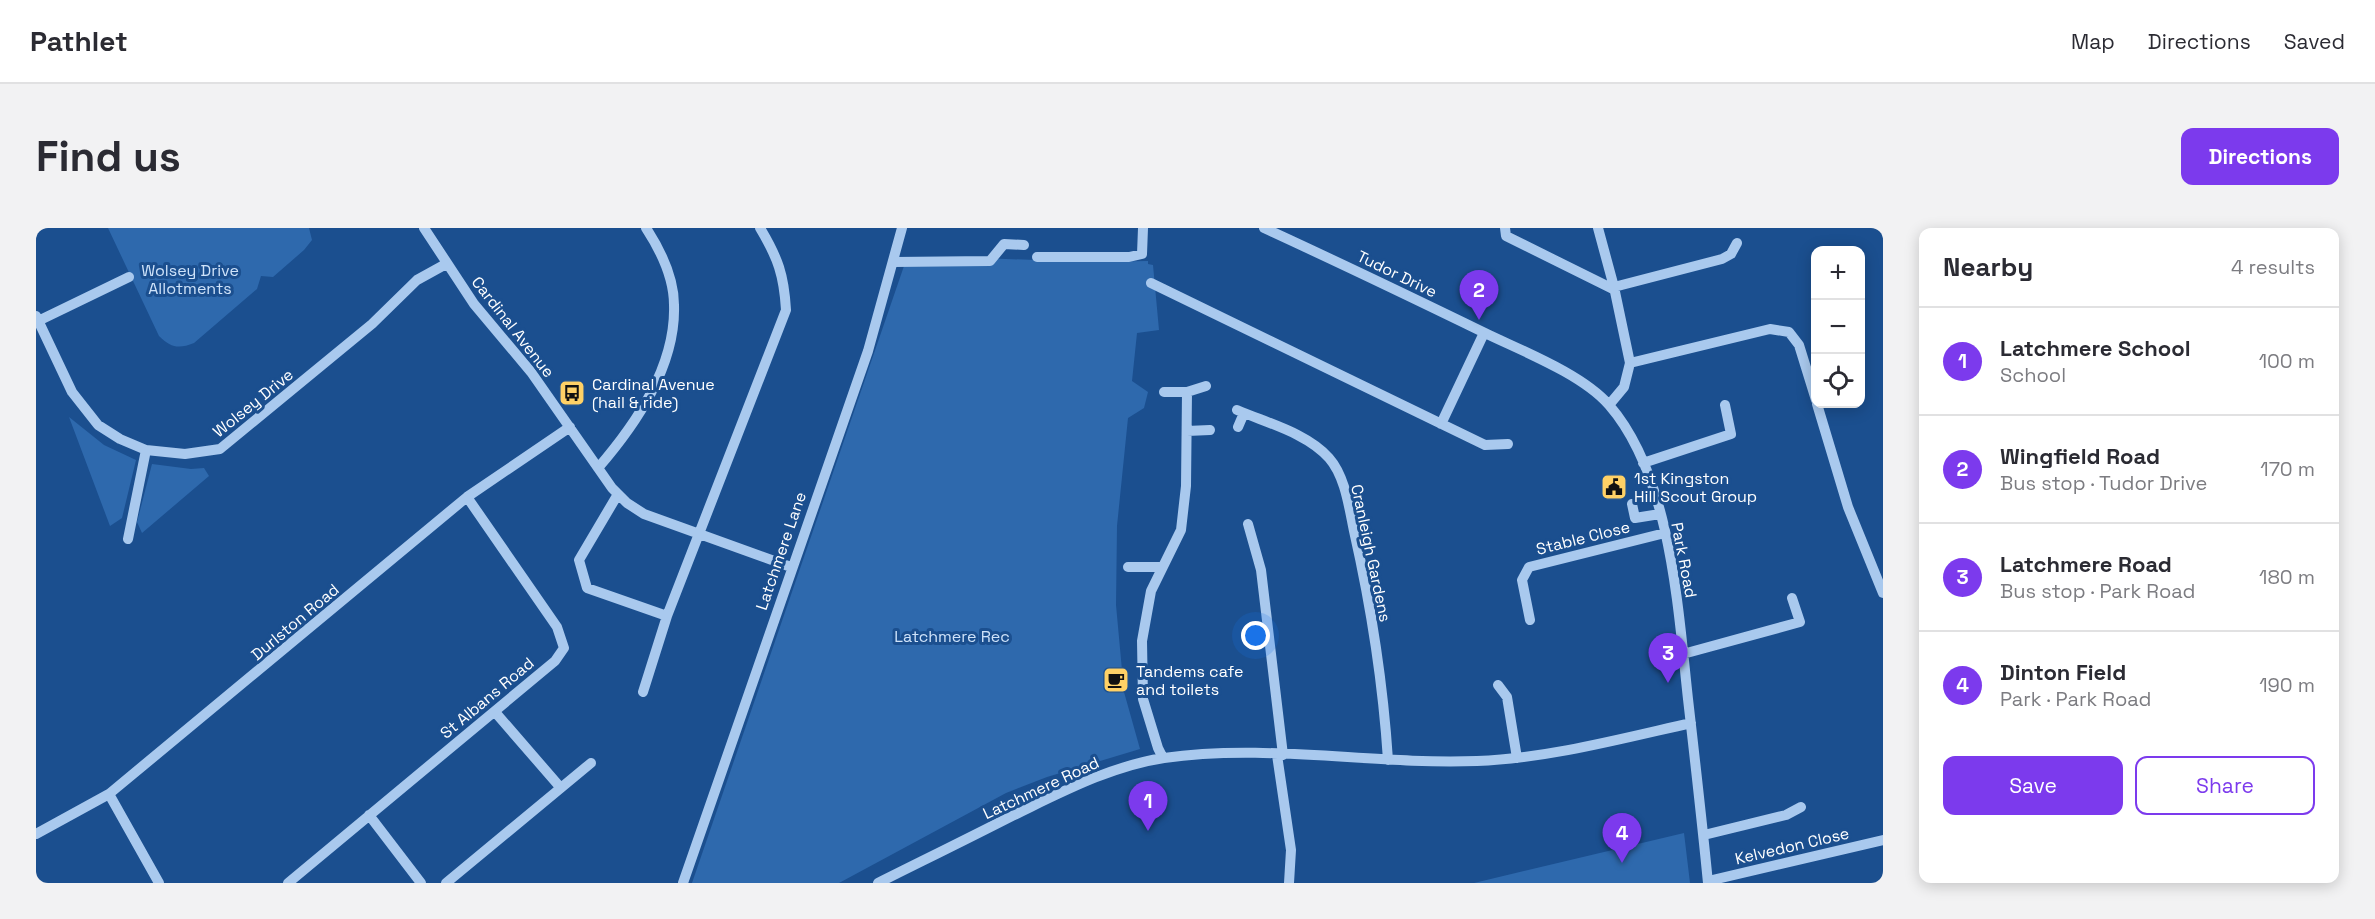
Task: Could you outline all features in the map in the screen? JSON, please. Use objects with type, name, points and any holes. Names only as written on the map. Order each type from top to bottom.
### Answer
[{"type":"street","name":"Cardinal Avenue","points":[[424,228],[474,304],[531,372],[598,468],[627,503],[644,514],[791,567]]},
{"type":"street","points":[[598,468],[623,440],[645,404],[663,367],[674,326],[672,285],[655,242],[646,228]]},
{"type":"street","points":[[643,692],[667,616],[698,532],[786,310],[784,281],[773,250],[760,228]]},
{"type":"street","name":"Latchmere Lane","points":[[683,883],[868,351],[903,228]]},
{"type":"street","points":[[1037,257],[1142,254],[1143,228]]},
{"type":"street","name":"Tudor Drive","points":[[1264,228],[1376,279],[1578,380],[1609,405]]},
{"type":"street","points":[[1504,228],[1506,236],[1614,288],[1722,259],[1731,254],[1737,243]]},
{"type":"street","points":[[1598,228],[1630,363],[1624,387],[1609,405]]},
{"type":"street","points":[[894,262],[990,261],[1004,244],[1024,245]]},
{"type":"street","name":"Wolsey Drive","points":[[37,318],[72,392],[98,425],[120,439],[146,450],[185,454],[220,449],[372,324],[417,280],[446,264]]},
{"type":"street","points":[[37,318],[129,277]]},
{"type":"street","points":[[1151,283],[1485,445],[1508,444]]},
{"type":"street","points":[[1630,363],[1770,329],[1789,333],[1799,345],[1811,385]]},
{"type":"street","points":[[1441,424],[1484,333]]},
{"type":"street","points":[[1164,392],[1187,392],[1206,387]]},
{"type":"street","points":[[1163,758],[1143,699],[1142,652],[1151,591],[1180,530],[1186,486],[1187,392]]},
{"type":"street","name":"Park Road","points":[[1609,405],[1631,438],[1642,463],[1652,486],[1665,533],[1683,654],[1708,882]]},
{"type":"street","points":[[1642,463],[1731,434],[1725,405]]},
{"type":"street","points":[[1818,408],[1848,507],[1883,593]]},
{"type":"street","name":"Cranleigh Gardens","points":[[1238,427],[1240,412],[1314,444],[1330,459],[1339,475],[1366,584],[1386,724],[1388,760]]},
{"type":"street","name":"Durlston Road","points":[[36,834],[109,794],[467,496],[570,428]]},
{"type":"street","points":[[1187,431],[1210,430]]},
{"type":"street","points":[[128,539],[146,450]]},
{"type":"street","points":[[618,494],[579,560],[587,588],[667,616]]},
{"type":"street","name":"St Albans Road","points":[[288,883],[555,661],[564,648],[557,627],[467,496]]},
{"type":"street","points":[[1632,504],[1635,518],[1660,514]]},
{"type":"street","points":[[1248,524],[1261,570],[1291,850],[1289,883]]},
{"type":"street","name":"Stable Close","points":[[1530,620],[1521,580],[1528,567],[1665,533]]},
{"type":"street","points":[[1128,567],[1161,567]]},
{"type":"street","points":[[1683,654],[1800,622],[1792,598]]},
{"type":"street","points":[[1498,685],[1507,697],[1517,758]]},
{"type":"street","points":[[495,711],[560,787]]},
{"type":"street","name":"Latchmere Road","points":[[878,883],[1066,789],[1113,771],[1163,758],[1226,754],[1476,761],[1551,754],[1691,723]]},
{"type":"street","points":[[446,883],[591,763]]},
{"type":"street","points":[[109,794],[159,883]]},
{"type":"street","points":[[1704,835],[1786,815],[1800,807]]},
{"type":"street","points":[[369,815],[421,883]]},
{"type":"street","name":"Kelvedon Close","points":[[1708,882],[1883,840]]},
{"type":"green space","name":"Wolsey Drive Allotments","points":[[108,228],[309,228],[312,240],[273,277],[261,276],[257,289],[194,343],[179,347],[167,343],[159,336]]},
{"type":"green space","name":"Latchmere Rec","points":[[981,258],[1088,262],[1148,261],[1148,264],[1153,265],[1159,330],[1137,333],[1132,381],[1148,392],[1144,408],[1128,418],[1117,526],[1116,605],[1124,692],[1140,749],[1047,777],[1006,793],[839,883],[692,883],[904,266]]},
{"type":"green space","points":[[69,417],[104,445],[136,460],[122,518],[110,526]]},
{"type":"green space","points":[[152,464],[191,469],[204,468],[209,476],[142,533],[137,522]]},
{"type":"green space","points":[[1684,833],[1690,883],[1474,883]]},
{"type":"place","name":"Wingfield Road","points":[[1479,320]]},
{"type":"place","name":"Cardinal Avenue (hail & ride)","points":[[572,393]]},
{"type":"place","name":"1st Kingston Hill Scout Group","points":[[1614,487]]},
{"type":"place","name":"Tandems cafe and toilets","points":[[1116,680]]},
{"type":"place","name":"Latchmere Road","points":[[1668,683]]},
{"type":"place","name":"Latchmere School","points":[[1148,831]]},
{"type":"place","name":"Dinton Field","points":[[1622,863]]}]
